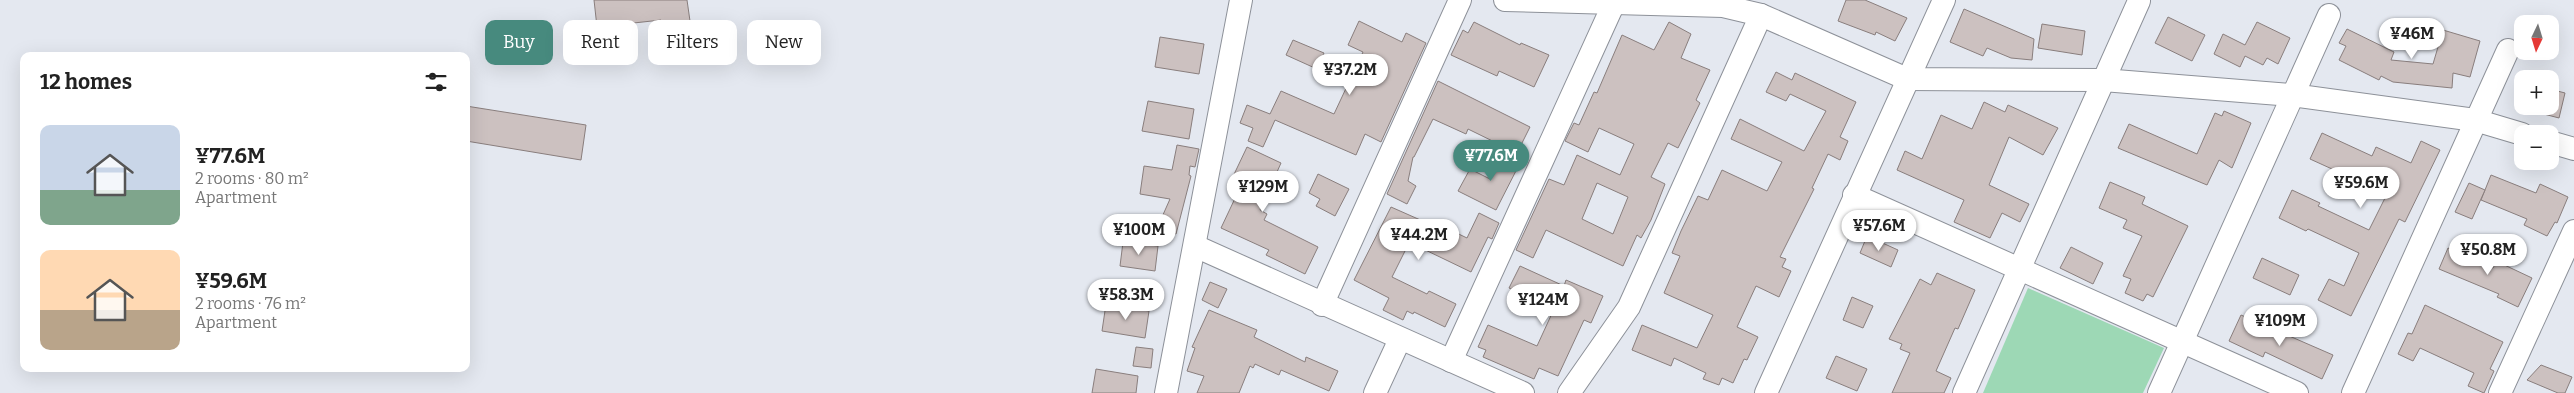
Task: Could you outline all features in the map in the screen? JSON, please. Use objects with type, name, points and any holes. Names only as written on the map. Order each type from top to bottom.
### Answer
[{"type":"street","points":[[1166,393],[1240,0]]},
{"type":"street","points":[[1322,305],[1460,0]]},
{"type":"street","points":[[1505,0],[1723,6],[1761,15],[1907,79],[2103,80],[2292,95],[2475,120],[2514,132]]},
{"type":"street","points":[[1766,393],[1854,194],[1944,0]]},
{"type":"street","points":[[1964,393],[2138,1]]},
{"type":"street","points":[[1451,361],[1614,2]]},
{"type":"street","points":[[1569,393],[1629,307],[1761,15]]},
{"type":"street","points":[[2159,393],[2329,15]]},
{"type":"street","points":[[2353,393],[2508,50]]},
{"type":"street","points":[[2559,145],[2574,149]]},
{"type":"street","points":[[1854,194],[2297,393]]},
{"type":"street","points":[[2500,393],[2574,230]]},
{"type":"street","points":[[1195,246],[1322,305],[1523,393]]},
{"type":"street","points":[[1375,393],[1400,339]]},
{"type":"green space","points":[[2028,288],[2164,348],[2143,393],[1983,393]]},
{"type":"building","points":[[594,0],[687,0],[690,20],[648,20],[638,23],[638,20],[596,20]]},
{"type":"building","points":[[1846,0],[1865,0],[1907,18],[1895,41],[1876,32],[1875,35],[1838,21]]},
{"type":"building","points":[[1964,9],[2034,39],[2032,60],[2011,58],[1987,48],[1983,56],[1950,42]]},
{"type":"building","points":[[2168,17],[2205,35],[2192,61],[2155,43]]},
{"type":"building","points":[[1359,21],[1402,42],[1406,33],[1426,43],[1381,142],[1365,134],[1356,155],[1275,120],[1263,147],[1248,141],[1253,128],[1240,123],[1247,105],[1270,114],[1281,91],[1334,114],[1363,52],[1348,45]]},
{"type":"building","points":[[1474,22],[1520,45],[1521,43],[1549,55],[1534,87],[1499,71],[1497,76],[1451,55],[1463,30],[1468,33]]},
{"type":"building","points":[[1669,22],[1691,34],[1681,58],[1710,70],[1696,100],[1700,103],[1678,148],[1668,143],[1651,177],[1665,184],[1651,220],[1641,238],[1637,235],[1623,266],[1546,230],[1533,258],[1516,250],[1549,179],[1564,185],[1577,155],[1620,175],[1634,144],[1599,128],[1588,152],[1565,141],[1574,123],[1579,125],[1594,92],[1597,93],[1622,35],[1654,50]],"holes":[[[1597,183],[1628,197],[1613,234],[1582,219]]]},
{"type":"building","points":[[2257,22],[2290,38],[2278,64],[2267,58],[2263,65],[2245,56],[2240,67],[2214,54],[2223,34],[2245,45]]},
{"type":"building","points":[[2042,24],[2085,31],[2082,55],[2038,48]]},
{"type":"building","points":[[2347,29],[2394,52],[2391,60],[2433,64],[2443,30],[2480,41],[2470,77],[2453,73],[2452,88],[2393,82],[2381,76],[2379,80],[2339,60],[2346,46],[2339,43]]},
{"type":"building","points":[[1160,37],[1204,44],[1199,74],[1155,67]]},
{"type":"building","points":[[1293,40],[1324,53],[1317,69],[1286,55]]},
{"type":"building","points":[[1776,72],[1792,80],[1795,73],[1856,102],[1840,137],[1848,141],[1840,160],[1828,154],[1812,188],[1814,189],[1780,257],[1786,259],[1782,267],[1791,271],[1779,297],[1756,286],[1737,327],[1758,337],[1747,360],[1744,359],[1733,383],[1722,378],[1719,385],[1703,379],[1706,373],[1674,358],[1671,366],[1632,350],[1642,325],[1697,348],[1713,315],[1664,293],[1680,256],[1672,253],[1698,196],[1708,200],[1722,170],[1767,191],[1782,162],[1731,139],[1740,119],[1804,151],[1826,111],[1790,94],[1786,101],[1766,92]]},
{"type":"building","points":[[1438,81],[1530,127],[1517,153],[1468,129],[1466,134],[1433,119],[1413,157],[1408,181],[1416,186],[1407,204],[1387,194]]},
{"type":"building","points":[[2559,91],[2565,93],[2559,118],[2548,115],[2559,115]]},
{"type":"building","points":[[1148,101],[1194,109],[1189,139],[1142,131]]},
{"type":"building","points":[[1984,102],[2005,112],[2008,105],[2058,128],[2043,155],[2009,137],[1989,185],[2029,204],[2020,222],[2002,213],[1990,238],[1954,222],[1964,200],[1897,170],[1905,151],[1922,159],[1941,115],[1972,129]]},
{"type":"building","points":[[470,107],[586,125],[581,160],[470,142]]},
{"type":"building","points":[[2224,111],[2251,123],[2232,168],[2219,160],[2207,185],[2118,148],[2129,124],[2197,154],[2215,113],[2222,116]]},
{"type":"building","points":[[2322,133],[2372,156],[2376,147],[2411,163],[2421,141],[2440,150],[2405,222],[2399,219],[2351,316],[2318,300],[2329,279],[2344,286],[2359,253],[2308,229],[2306,231],[2279,218],[2292,190],[2320,203],[2318,206],[2369,230],[2387,194],[2310,159]]},
{"type":"building","points":[[1177,145],[1199,149],[1195,167],[1190,166],[1189,175],[1191,176],[1176,234],[1158,226],[1170,199],[1140,194],[1144,166],[1172,170]]},
{"type":"building","points":[[1247,147],[1281,163],[1260,210],[1267,214],[1264,220],[1318,247],[1305,274],[1266,255],[1269,250],[1221,228],[1238,192],[1228,187]]},
{"type":"building","points":[[1502,152],[1521,161],[1496,210],[1458,191],[1470,169],[1490,179]]},
{"type":"building","points":[[1318,174],[1349,189],[1335,216],[1316,206],[1320,199],[1309,193]]},
{"type":"building","points":[[2491,175],[2536,193],[2540,184],[2568,197],[2557,223],[2555,222],[2547,236],[2524,225],[2527,219],[2481,200]]},
{"type":"building","points":[[2110,182],[2145,197],[2142,204],[2188,226],[2153,297],[2147,294],[2143,301],[2125,293],[2131,279],[2123,276],[2142,236],[2123,228],[2127,220],[2099,208]]},
{"type":"building","points":[[2469,183],[2485,190],[2472,219],[2455,212]]},
{"type":"building","points":[[1391,207],[1443,230],[1444,227],[1467,238],[1479,213],[1499,223],[1492,239],[1488,237],[1471,272],[1415,245],[1413,248],[1408,245],[1392,277],[1427,294],[1429,291],[1456,304],[1445,327],[1414,312],[1413,314],[1407,311],[1403,320],[1383,310],[1389,298],[1354,280]]},
{"type":"building","points":[[1867,236],[1898,250],[1891,267],[1860,253]]},
{"type":"building","points":[[1123,242],[1158,246],[1155,271],[1120,266]]},
{"type":"building","points":[[2071,247],[2103,263],[2093,284],[2060,268]]},
{"type":"building","points":[[2448,248],[2493,268],[2496,261],[2532,278],[2518,307],[2497,297],[2499,294],[2439,269]]},
{"type":"building","points":[[2262,258],[2299,275],[2290,295],[2253,278]]},
{"type":"building","points":[[1520,266],[1564,286],[1566,280],[1603,296],[1591,323],[1584,320],[1558,376],[1539,368],[1534,379],[1483,357],[1486,350],[1478,347],[1488,325],[1537,346],[1554,309],[1509,288]]},
{"type":"building","points":[[1937,273],[1975,290],[1958,329],[1955,328],[1936,371],[1951,378],[1944,393],[1892,393],[1910,353],[1900,349],[1902,344],[1889,339],[1920,279],[1931,285]]},
{"type":"building","points":[[1210,282],[1227,289],[1218,308],[1202,300]]},
{"type":"building","points":[[1852,297],[1873,306],[1863,328],[1843,320]]},
{"type":"building","points":[[1106,304],[1149,311],[1145,338],[1102,331]]},
{"type":"building","points":[[2425,305],[2503,342],[2490,369],[2494,371],[2484,393],[2468,386],[2474,373],[2420,348],[2413,361],[2398,354],[2408,333],[2412,334]]},
{"type":"building","points":[[1209,310],[1257,330],[1254,337],[1305,362],[1306,357],[1338,371],[1329,391],[1281,370],[1279,375],[1255,364],[1253,368],[1250,366],[1239,393],[1197,393],[1204,376],[1187,371],[1195,348],[1192,347]]},
{"type":"building","points":[[2241,315],[2333,355],[2322,379],[2265,352],[2263,357],[2229,341]]},
{"type":"building","points":[[1136,347],[1153,349],[1151,368],[1133,366]]},
{"type":"building","points":[[1836,356],[1867,369],[1857,391],[1826,378]]},
{"type":"building","points":[[2541,365],[2572,377],[2565,393],[2558,393],[2527,380]]},
{"type":"building","points":[[1096,369],[1138,376],[1136,393],[1092,393]]}]
